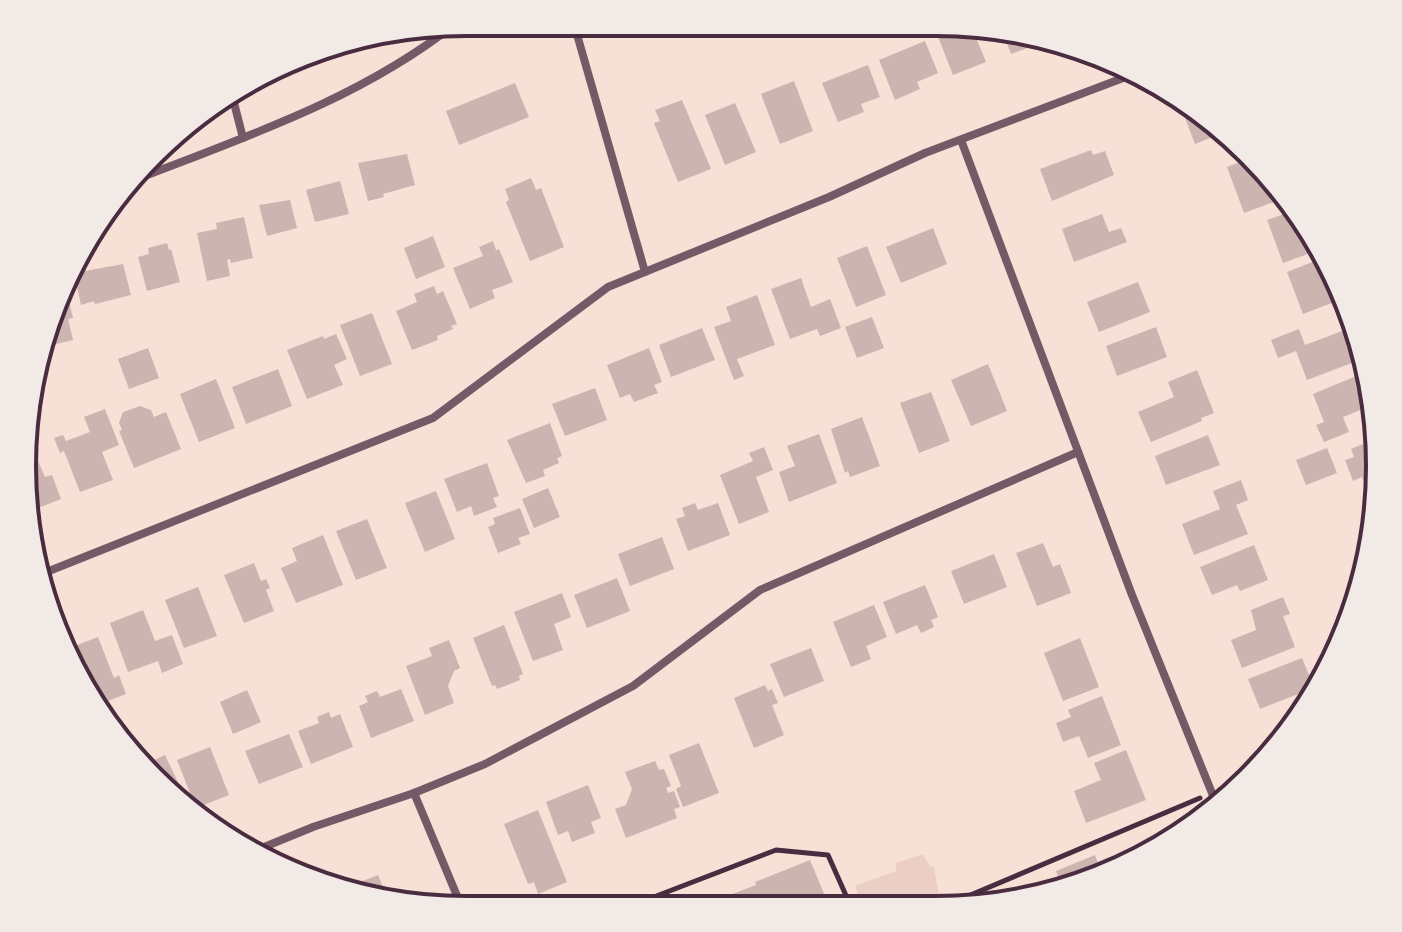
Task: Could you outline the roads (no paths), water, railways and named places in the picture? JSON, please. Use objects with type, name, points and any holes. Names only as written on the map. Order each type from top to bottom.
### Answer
[{"type":"street","points":[[577,36],[645,272]]},
{"type":"street","points":[[151,174],[243,138],[378,77],[439,37]]},
{"type":"street","points":[[49,571],[433,418],[608,287],[961,140],[1122,78]]},
{"type":"street","points":[[234,104],[243,138]]},
{"type":"street","points":[[961,140],[1132,595],[1212,795]]},
{"type":"street","points":[[266,846],[485,764],[633,686],[760,590],[1078,452]]},
{"type":"street","points":[[414,793],[457,896]]}]
